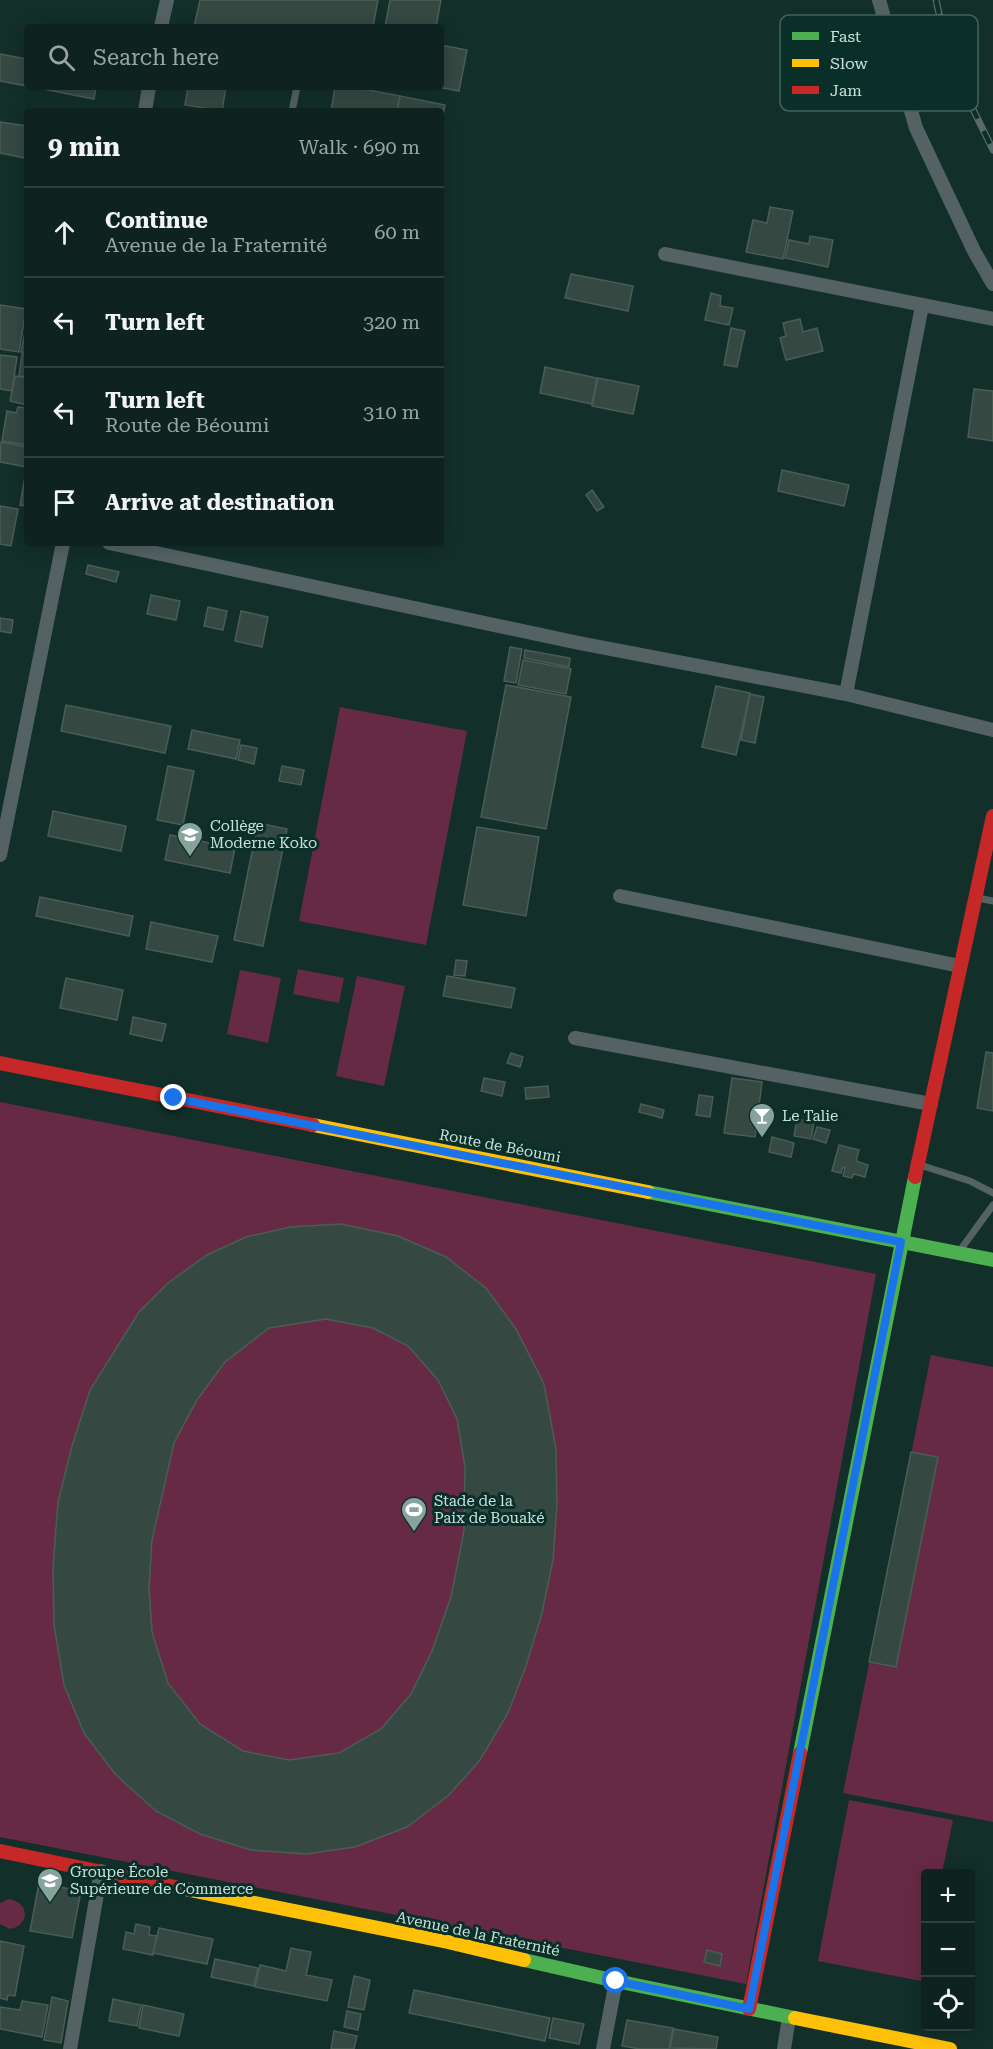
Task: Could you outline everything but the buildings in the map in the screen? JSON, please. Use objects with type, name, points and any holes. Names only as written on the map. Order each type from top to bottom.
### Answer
[{"type":"street","points":[[162,24],[167,0]]},
{"type":"street","points":[[879,0],[883,15]]},
{"type":"street","points":[[146,108],[148,90]]},
{"type":"street","points":[[911,111],[916,128],[974,251],[993,284]]},
{"type":"street","points":[[665,254],[993,319]]},
{"type":"street","points":[[846,694],[922,306]]},
{"type":"street","points":[[0,855],[62,546]]},
{"type":"street","points":[[123,546],[579,643],[846,694],[993,730]]},
{"type":"street","points":[[749,2009],[901,1242],[993,816]]},
{"type":"street","points":[[620,896],[960,966]]},
{"type":"street","points":[[575,1038],[931,1104]]},
{"type":"street","name":"Route de Béoumi","points":[[0,1063],[993,1260]]},
{"type":"street","name":"Avenue de la Fraternité","points":[[0,1851],[447,1942],[616,1981],[950,2049]]},
{"type":"street","points":[[70,2049],[101,1871]]},
{"type":"street","points":[[603,2049],[616,1981]]},
{"type":"street","points":[[784,2049],[789,2017]]},
{"type":"lane","points":[[293,108],[296,90]]},
{"type":"lane","points":[[975,898],[993,901]]},
{"type":"lane","points":[[918,1164],[970,1181],[993,1193]]},
{"type":"lane","points":[[959,1253],[993,1205]]},
{"type":"shaded area","points":[[340,707],[467,731],[426,945],[299,921]]},
{"type":"shaded area","points":[[298,969],[344,978],[339,1003],[293,994]]},
{"type":"shaded area","points":[[240,970],[281,978],[268,1043],[227,1034]]},
{"type":"shaded area","points":[[357,976],[405,986],[384,1086],[336,1076]]},
{"type":"shaded area","name":"Stade de la Paix de Bouaké","points":[[0,1102],[876,1274],[746,1984],[0,1837]]},
{"type":"shaded area","points":[[931,1355],[993,1367],[993,1822],[843,1793]]},
{"type":"shaded area","points":[[849,1800],[953,1820],[943,1869],[921,1869],[921,1981],[818,1961]]},
{"type":"shaded area","points":[[9,1899],[21,1904],[25,1914],[22,1923],[10,1929],[0,1924],[0,1903]]},
{"type":"railway","points":[[936,0],[939,15]]},
{"type":"railway","points":[[974,111],[993,150]]},
{"type":"traffic: fast","points":[[800,1753],[915,1177]]},
{"type":"traffic: fast","points":[[648,1192],[993,1260]]},
{"type":"traffic: fast","points":[[524,1960],[795,2018]]},
{"type":"traffic: slow","points":[[313,1125],[648,1192]]},
{"type":"traffic: slow","points":[[185,1889],[448,1942],[524,1960]]},
{"type":"traffic: slow","points":[[795,2018],[950,2049]]},
{"type":"traffic: jam","points":[[915,1177],[993,816]]},
{"type":"traffic: jam","points":[[0,1063],[313,1125]]},
{"type":"traffic: jam","points":[[749,2009],[800,1753]]},
{"type":"traffic: jam","points":[[0,1851],[185,1889]]},
{"type":"place","name":"Collège Moderne Koko","points":[[190,858]]},
{"type":"place","name":"Le Talie","points":[[762,1139]]},
{"type":"place","name":"Stade de la Paix de Bouaké","points":[[414,1533]]},
{"type":"place","name":"Groupe École Supérieure de Commerce","points":[[50,1904]]},
{"type":"route","points":[[174,1098],[901,1242],[749,2009],[616,1981]]}]
